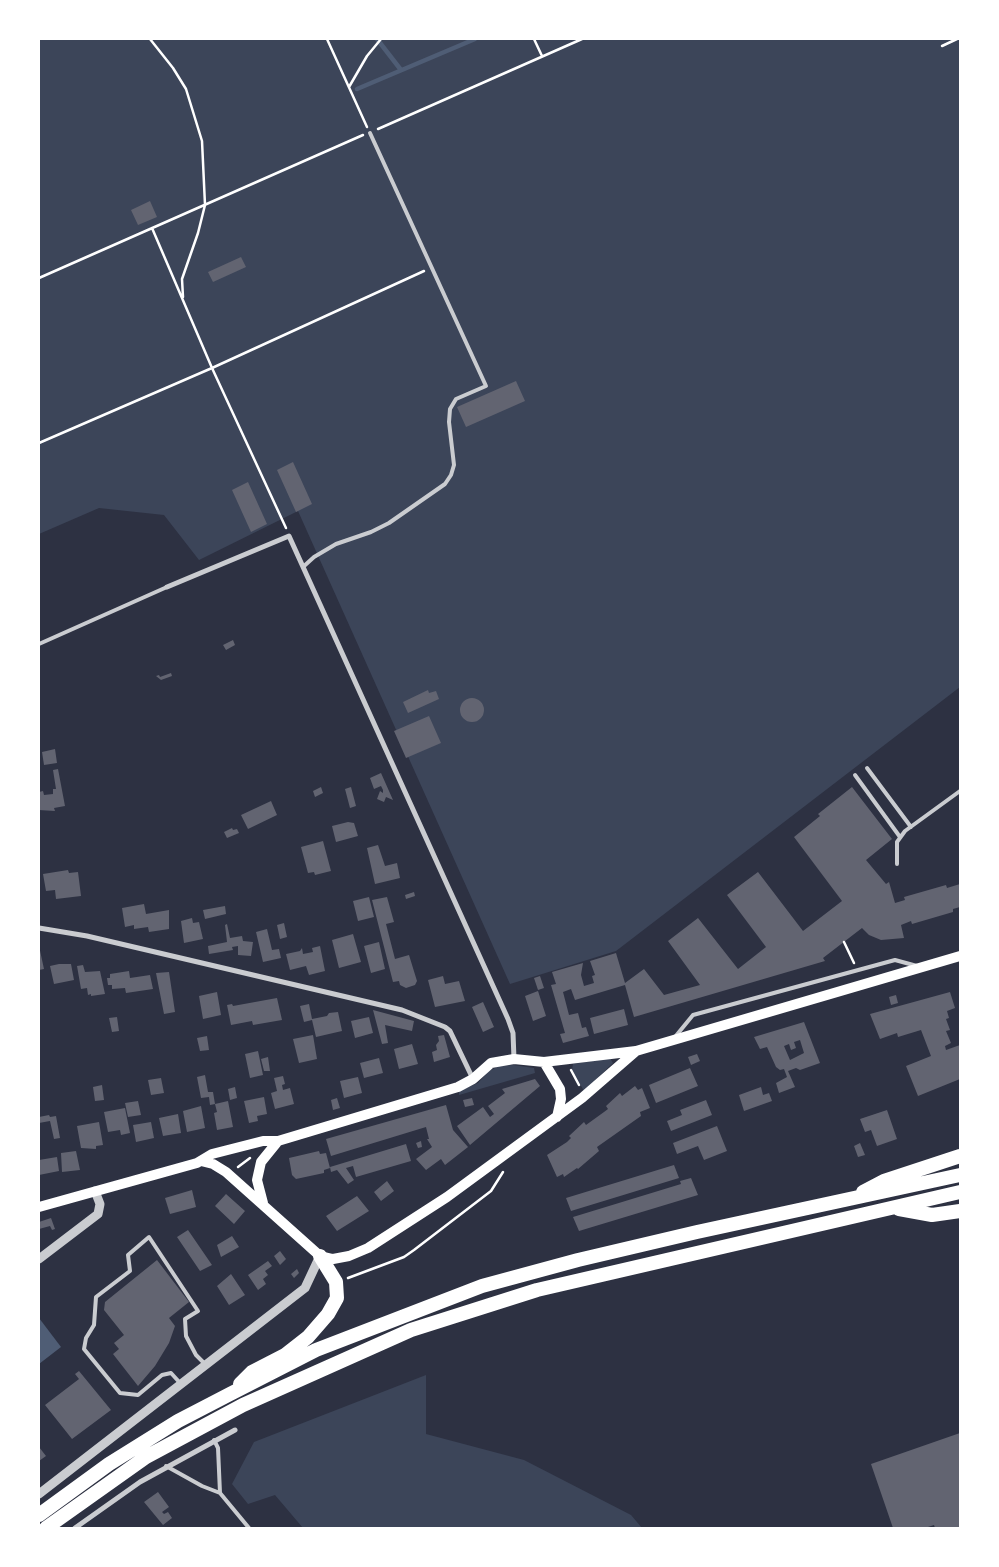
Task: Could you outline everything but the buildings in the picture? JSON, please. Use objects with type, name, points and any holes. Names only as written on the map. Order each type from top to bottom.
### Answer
[{"type":"highway","points":[[844,1202],[884,1181],[960,1156]]},
{"type":"highway","points":[[39,1515],[109,1464],[178,1421],[230,1394],[316,1350],[482,1286],[624,1250],[960,1175]]},
{"type":"highway","points":[[46,1528],[146,1457],[164,1447],[243,1405],[410,1330],[537,1290],[960,1192]]},
{"type":"highway","points":[[891,1208],[932,1215],[960,1210]]},
{"type":"highway","points":[[230,1394],[252,1372],[285,1355],[308,1336],[328,1314],[337,1298],[336,1282],[320,1256]]},
{"type":"main road","points":[[39,1207],[201,1161],[212,1154],[263,1141],[278,1141],[458,1087],[473,1079],[491,1063],[514,1059],[544,1062],[636,1051],[922,967],[947,956],[960,956]]},
{"type":"main road","points":[[201,1161],[213,1164],[231,1176],[320,1256],[333,1259],[368,1248],[447,1197],[557,1117],[636,1051]]},
{"type":"main road","points":[[544,1062],[560,1089],[561,1099],[557,1117]]},
{"type":"main road","points":[[263,1203],[257,1180],[261,1162],[278,1141]]},
{"type":"street","points":[[167,587],[289,536],[508,1019],[513,1033],[514,1059]]},
{"type":"street","points":[[39,928],[87,936],[402,1010],[445,1027],[450,1031],[473,1079]]},
{"type":"street","points":[[39,1259],[98,1214],[100,1204],[95,1191]]},
{"type":"street","points":[[39,1494],[305,1288],[320,1256]]},
{"type":"street","points":[[75,1528],[166,1466],[235,1430]]},
{"type":"lane","points":[[303,567],[314,557],[336,544],[371,532],[389,523],[445,484],[451,476],[454,465],[449,422],[450,409],[456,400],[486,386],[430,268],[370,133]]},
{"type":"lane","points":[[39,644],[167,587]]},
{"type":"lane","points":[[867,768],[910,827]]},
{"type":"lane","points":[[855,776],[900,838]]},
{"type":"lane","points":[[897,864],[897,842],[900,838],[910,827],[960,791]]},
{"type":"lane","points":[[673,1039],[693,1015],[895,960],[922,967]]},
{"type":"lane","points":[[181,1384],[171,1373],[162,1375],[138,1395],[120,1393],[84,1349],[86,1338],[94,1325],[96,1297],[130,1271],[128,1255],[149,1237],[198,1311],[185,1319],[186,1336],[196,1355],[206,1365]]},
{"type":"lane","points":[[214,1440],[218,1448],[220,1493]]},
{"type":"lane","points":[[166,1466],[202,1486],[220,1493],[249,1528]]},
{"type":"path","points":[[150,39],[173,68],[194,109],[203,152],[205,205],[198,233],[182,279],[183,298]]},
{"type":"path","points":[[327,39],[370,133]]},
{"type":"path","points":[[349,87],[367,56],[381,39]]},
{"type":"path","points":[[534,39],[542,56]]},
{"type":"path","points":[[39,278],[582,39]]},
{"type":"path","points":[[942,46],[957,39]]},
{"type":"path","points":[[152,228],[212,368],[289,536]]},
{"type":"path","points":[[39,443],[212,368],[430,268]]},
{"type":"path","points":[[844,942],[858,970]]},
{"type":"path","points":[[231,1176],[250,1158],[249,1145]]},
{"type":"shaded area","points":[[39,39],[960,39],[960,687],[616,951],[510,984],[298,511],[199,560],[164,515],[99,508],[39,534]]},
{"type":"shaded area","points":[[610,1058],[613,1063],[584,1091],[572,1070],[573,1064]]},
{"type":"shaded area","points":[[513,1065],[534,1068],[535,1073],[459,1095],[459,1091],[478,1083],[489,1071],[499,1066]]},
{"type":"shaded area","points":[[39,1318],[61,1347],[39,1364]]},
{"type":"shaded area","points":[[426,1375],[426,1434],[524,1460],[631,1515],[642,1528],[303,1528],[275,1495],[248,1504],[232,1484],[254,1442]]},
{"type":"waterway","points":[[377,39],[401,70]]},
{"type":"waterway","points":[[357,89],[475,39]]}]
